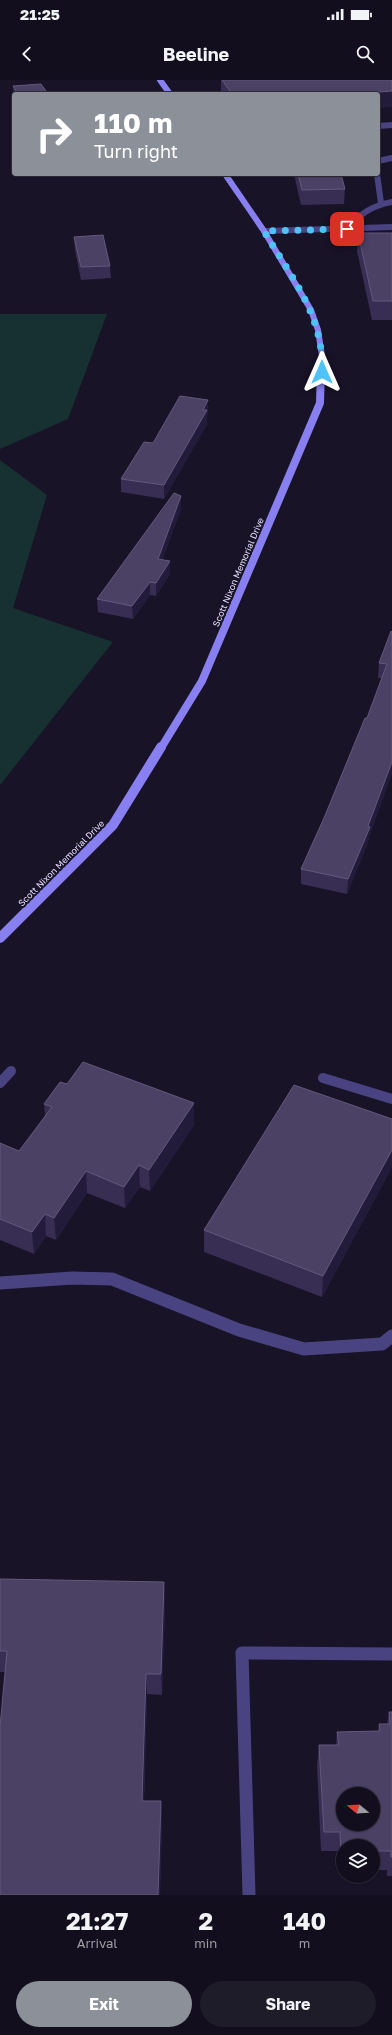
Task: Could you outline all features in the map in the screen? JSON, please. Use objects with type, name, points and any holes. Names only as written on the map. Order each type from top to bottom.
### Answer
[{"type":"main road","points":[[160,80],[169,92]]},
{"type":"main road","name":"Scott Nixon Memorial Drive","points":[[0,938],[113,825],[202,681],[320,403],[322,356],[316,324],[311,310],[264,231],[225,176]]},
{"type":"street","points":[[380,126],[392,125]]},
{"type":"street","points":[[380,161],[392,158]]},
{"type":"street","points":[[377,176],[381,203]]},
{"type":"street","points":[[347,229],[359,214],[381,203],[392,202]]},
{"type":"street","points":[[264,231],[392,228]]},
{"type":"street","points":[[0,1083],[11,1071]]},
{"type":"street","points":[[323,1078],[392,1099]]},
{"type":"street","points":[[0,1283],[72,1278],[112,1279],[239,1330],[304,1349],[382,1344],[392,1336]]},
{"type":"street","points":[[249,1895],[242,1652],[392,1654]]},
{"type":"green space","points":[[0,314],[107,314],[68,419],[0,449]]},
{"type":"green space","points":[[0,460],[47,495],[13,608],[113,642],[0,785]]},
{"type":"building","points":[[222,80],[392,80],[392,91],[380,92],[231,92]]},
{"type":"building","points":[[41,84],[47,92],[17,92],[13,86]]},
{"type":"building","points":[[298,176],[342,176],[345,189],[302,190]]},
{"type":"building","points":[[358,233],[392,233],[392,301],[373,301]]},
{"type":"building","points":[[103,235],[110,266],[81,267],[74,237]]},
{"type":"building","points":[[180,396],[208,400],[203,410],[207,410],[164,485],[121,479],[144,442],[153,443]]},
{"type":"building","points":[[174,493],[181,496],[158,559],[170,561],[156,583],[150,582],[132,606],[97,599]]},
{"type":"building","points":[[391,631],[392,762],[368,826],[370,827],[348,879],[301,869],[324,818],[365,718],[367,718],[387,664],[379,663]]},
{"type":"building","points":[[83,1062],[194,1103],[149,1170],[139,1165],[124,1187],[86,1171],[54,1218],[45,1214],[32,1232],[0,1219],[0,1143],[19,1151],[52,1107],[44,1104],[60,1082],[67,1084]]},
{"type":"building","points":[[294,1085],[392,1119],[392,1150],[323,1276],[204,1230]]},
{"type":"building","points":[[0,1579],[164,1582],[161,1674],[146,1674],[142,1801],[161,1801],[158,1895],[0,1895],[0,1727],[7,1651],[0,1651]]},
{"type":"building","points":[[389,1712],[392,1712],[392,1857],[391,1851],[380,1851],[380,1839],[340,1839],[340,1832],[324,1832],[319,1745],[339,1745],[337,1732],[380,1731],[379,1724],[390,1724]]},
{"type":"route","points":[[322,372],[322,356],[318,330],[311,310],[264,231],[347,229]]}]
